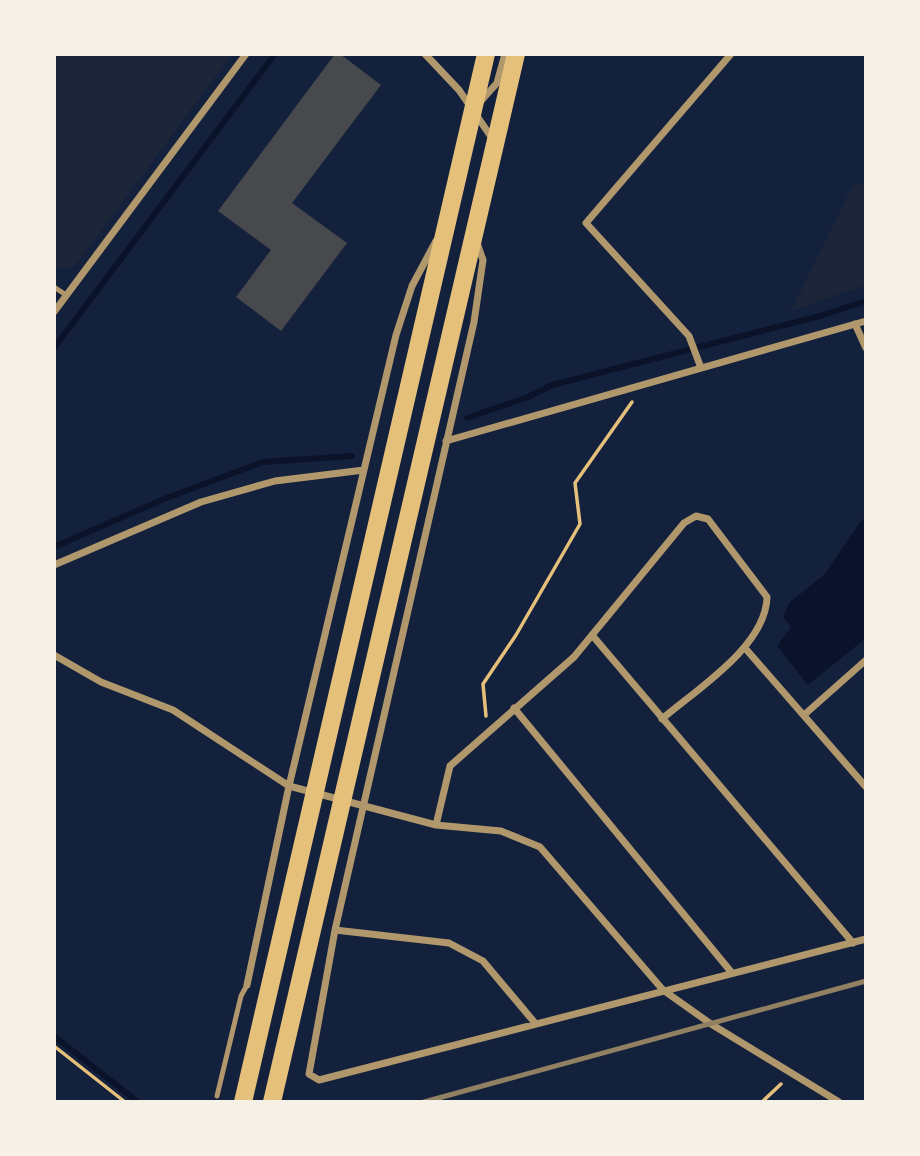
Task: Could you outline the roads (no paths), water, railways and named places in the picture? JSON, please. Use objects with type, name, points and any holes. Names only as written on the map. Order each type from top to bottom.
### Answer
[{"type":"highway","points":[[243,1102],[449,224],[486,54]]},
{"type":"highway","points":[[272,1102],[516,54]]},
{"type":"street","points":[[54,312],[246,54]]},
{"type":"street","points":[[425,54],[459,90],[494,142]]},
{"type":"street","points":[[472,110],[497,83],[505,54]]},
{"type":"street","points":[[701,368],[689,336],[586,223],[731,54]]},
{"type":"street","points":[[247,985],[289,786],[405,306],[428,254],[449,224]]},
{"type":"street","points":[[473,230],[483,260],[481,280],[335,930],[309,1074],[319,1080],[866,939]]},
{"type":"street","points":[[446,442],[866,321]]},
{"type":"street","points":[[855,324],[866,348]]},
{"type":"street","points":[[54,565],[201,502],[275,481],[364,470]]},
{"type":"street","points":[[436,825],[450,766],[574,657],[684,523],[696,516],[708,519],[767,597],[766,611],[745,648],[662,719]]},
{"type":"street","points":[[592,635],[853,943]]},
{"type":"street","points":[[745,648],[866,787]]},
{"type":"street","points":[[54,654],[101,682],[173,710],[289,786],[436,825],[501,831],[540,847],[663,990],[791,1074],[839,1102]]},
{"type":"street","points":[[804,715],[866,660]]},
{"type":"street","points":[[514,708],[732,973]]},
{"type":"street","points":[[335,930],[449,943],[483,961],[535,1023]]},
{"type":"lane","points":[[54,287],[66,295]]},
{"type":"lane","points":[[217,1096],[241,996],[247,985]]},
{"type":"waterway","points":[[54,348],[275,54]]},
{"type":"waterway","points":[[467,418],[528,397],[552,385],[820,316],[866,301]]},
{"type":"waterway","points":[[54,547],[164,499],[263,462],[352,456]]},
{"type":"waterway","points":[[54,1036],[138,1102]]},
{"type":"railway","points":[[424,1102],[866,981]]}]
